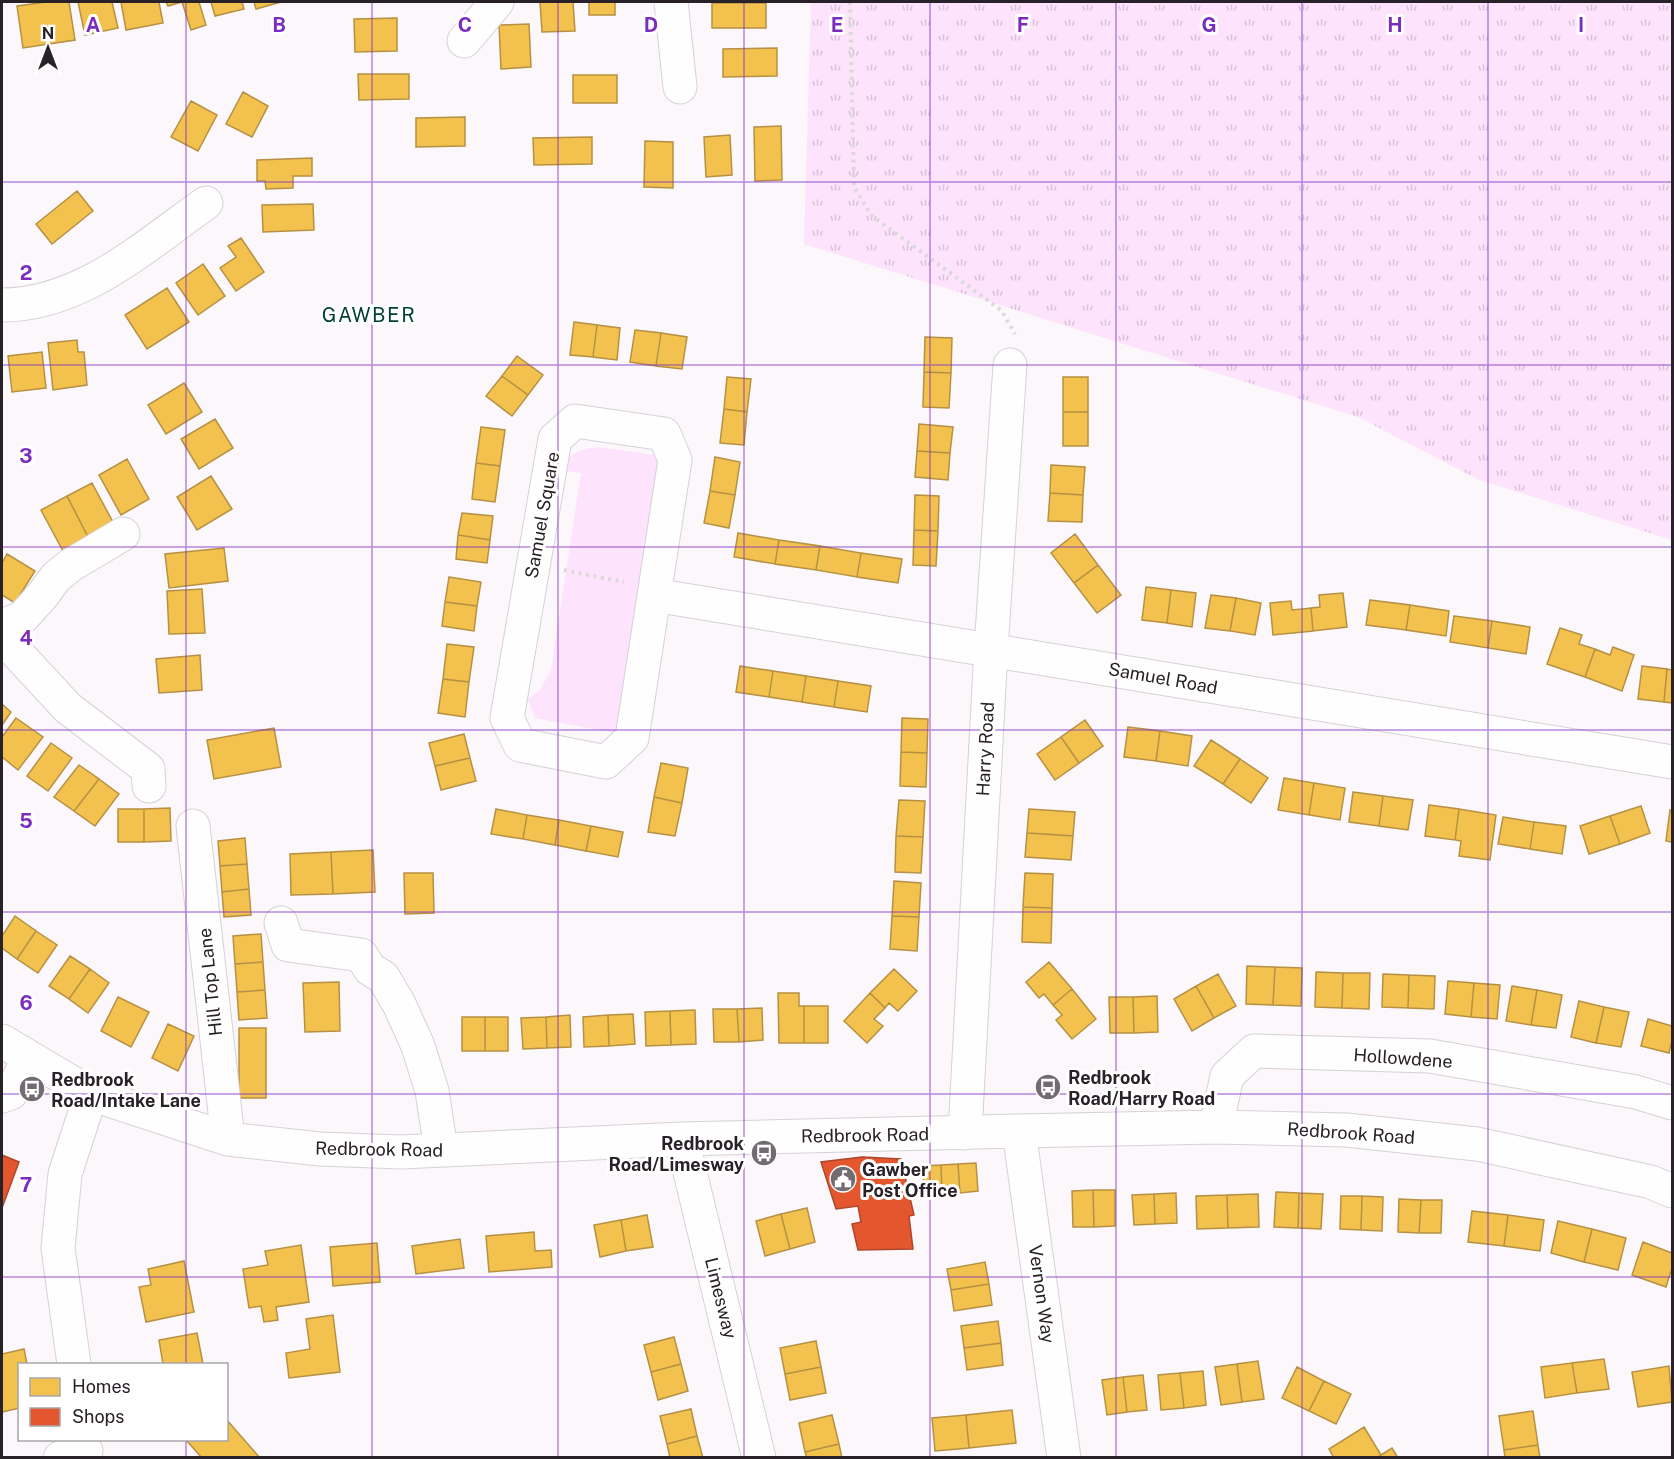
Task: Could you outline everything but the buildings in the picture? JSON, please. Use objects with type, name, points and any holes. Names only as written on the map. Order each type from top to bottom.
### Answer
[{"type":"street","points":[[464,41],[497,2]]},
{"type":"street","points":[[671,2],[680,87]]},
{"type":"street","points":[[2,305],[36,302],[100,278],[206,203]]},
{"type":"street","name":"Harry Road","points":[[965,1133],[991,649],[1010,365]]},
{"type":"street","name":"Samuel Square","points":[[575,421],[664,434],[675,460],[654,591],[632,738],[606,762],[520,745],[507,718],[555,439],[575,421]]},
{"type":"street","points":[[2,626],[22,618],[56,577],[71,565],[123,534]]},
{"type":"street","name":"Samuel Road","points":[[654,591],[1672,762]]},
{"type":"street","points":[[2,637],[68,708],[148,769],[149,786]]},
{"type":"street","name":"Hill Top Lane","points":[[192,826],[228,1139]]},
{"type":"street","points":[[281,923],[288,945],[361,955],[370,969],[383,977],[399,1004],[418,1046],[432,1091],[441,1150]]},
{"type":"street","name":"Redbrook Road","points":[[2,1041],[91,1094],[228,1139],[320,1149],[401,1152],[682,1139],[1216,1127],[1346,1130],[1477,1144],[1651,1182],[1672,1191]]},
{"type":"street","name":"Hollowdene","points":[[1216,1127],[1227,1076],[1254,1051],[1430,1056],[1636,1092],[1672,1103]]},
{"type":"street","points":[[2,1096],[11,1093],[29,1058]]},
{"type":"street","points":[[74,1363],[58,1248],[65,1174],[91,1094]]},
{"type":"street","name":"Vernon Way","points":[[1019,1131],[1064,1458]]},
{"type":"street","name":"Limesway","points":[[682,1139],[759,1458]]},
{"type":"path","points":[[849,2],[854,187],[872,216],[1001,310],[1017,336],[1010,365]]},
{"type":"path","points":[[534,565],[654,591]]},
{"type":"green space","points":[[811,2],[1672,2],[1672,540],[1479,480],[1358,417],[804,244]]},
{"type":"green space","points":[[595,447],[656,455],[661,467],[620,734],[535,718],[528,699],[540,690],[551,670],[581,473],[564,471],[568,457],[579,451]]},
{"type":"place","name":"Redbrook Road/Harry Road","points":[[1048,1087]]},
{"type":"place","name":"Redbrook Road/Intake Lane","points":[[32,1089]]},
{"type":"place","name":"Redbrook Road/Limesway","points":[[764,1153]]},
{"type":"place","name":"Gawber Post Office","points":[[843,1179]]},
{"type":"district","name":"GAWBER","points":[[369,315]]}]
